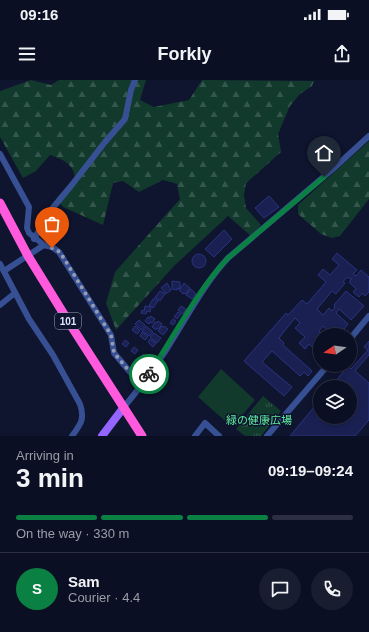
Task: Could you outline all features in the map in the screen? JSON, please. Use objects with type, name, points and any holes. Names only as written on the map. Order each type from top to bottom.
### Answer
[{"type":"highway","name":"101","points":[[0,203],[28,256],[142,436]]},
{"type":"main road","points":[[102,436],[124,407]]},
{"type":"street","points":[[34,239],[51,210],[105,142],[126,119],[135,80]]},
{"type":"street","points":[[124,407],[166,349],[184,318],[208,282],[224,262],[369,136]]},
{"type":"street","points":[[0,154],[29,207],[27,228],[29,233],[34,239],[60,252],[111,335],[114,353],[141,385]]},
{"type":"street","points":[[4,271],[44,245]]},
{"type":"street","points":[[0,264],[29,319],[53,355],[80,404],[82,420],[72,436]]},
{"type":"street","points":[[0,305],[15,294]]},
{"type":"street","points":[[357,331],[369,316]]},
{"type":"street","points":[[267,436],[322,372]]},
{"type":"street","points":[[195,436],[205,423],[220,436]]},
{"type":"green space","points":[[31,80],[51,85],[59,80],[146,80],[140,100],[154,107],[189,100],[202,80],[314,81],[312,86],[300,94],[290,106],[278,134],[281,152],[246,183],[244,195],[246,208],[261,225],[251,236],[228,216],[174,266],[116,330],[106,303],[115,272],[180,199],[177,184],[163,180],[139,192],[123,181],[113,183],[103,225],[63,207],[56,199],[75,178],[70,166],[63,160],[50,155],[36,171],[23,178],[0,137],[0,91]]},
{"type":"green space","points":[[369,141],[369,199],[340,236],[332,238],[321,234],[298,214],[298,205]]},
{"type":"green space","points":[[221,369],[255,400],[232,427],[198,397]]},
{"type":"green space","name":"緑の健康広場","points":[[263,396],[281,411],[261,436],[245,436],[236,429]]},
{"type":"building","points":[[269,196],[279,207],[264,218],[255,208]]},
{"type":"building","points":[[224,230],[232,239],[214,257],[205,249]]},
{"type":"building","points":[[337,253],[357,270],[353,274],[356,276],[361,270],[369,277],[369,292],[365,296],[362,293],[359,297],[353,292],[356,289],[349,282],[352,279],[347,277],[343,282],[345,283],[336,294],[332,291],[317,309],[323,315],[329,308],[332,311],[335,307],[334,305],[346,291],[364,306],[351,320],[339,309],[336,313],[348,324],[345,328],[325,328],[323,326],[321,328],[313,328],[313,348],[309,344],[305,349],[299,343],[305,337],[295,328],[300,323],[295,318],[279,338],[284,343],[283,345],[312,371],[308,376],[304,372],[300,376],[272,351],[262,362],[292,387],[284,396],[244,361],[286,313],[288,315],[302,300],[307,304],[326,282],[318,275],[323,269],[330,275],[339,265],[332,259]]},
{"type":"building","points":[[196,254],[202,254],[206,258],[206,264],[202,268],[196,268],[192,264],[192,258]]},
{"type":"building","points":[[172,281],[180,282],[180,289],[172,289]]},
{"type":"building","points":[[167,283],[171,290],[166,294],[161,288]]},
{"type":"building","points":[[184,283],[190,288],[186,294],[183,294],[179,290]]},
{"type":"building","points":[[191,289],[196,294],[192,299],[186,295]]},
{"type":"building","points":[[160,291],[165,294],[160,301],[155,297]]},
{"type":"building","points":[[154,298],[158,301],[153,308],[149,305]]},
{"type":"building","points":[[145,306],[151,307],[150,312],[147,311],[146,314],[141,313],[142,310],[144,311]]},
{"type":"building","points":[[181,306],[186,309],[183,314],[178,310]]},
{"type":"building","points":[[178,312],[181,314],[177,319],[174,317]]},
{"type":"building","points":[[151,316],[155,319],[149,324],[145,321]]},
{"type":"building","points":[[173,319],[176,321],[173,325],[170,323]]},
{"type":"building","points":[[139,320],[145,325],[141,330],[135,324]]},
{"type":"building","points":[[158,321],[162,324],[159,329],[157,328],[156,330],[152,327],[155,322],[157,323]]},
{"type":"building","points":[[135,326],[140,331],[137,334],[132,330]]},
{"type":"building","points":[[146,326],[153,332],[149,336],[142,331]]},
{"type":"building","points":[[162,326],[168,329],[163,335],[158,331]]},
{"type":"building","points":[[142,332],[148,337],[145,340],[140,336]]},
{"type":"building","points":[[154,333],[161,338],[157,343],[150,337]]},
{"type":"building","points":[[150,339],[156,343],[153,347],[148,342]]},
{"type":"building","points":[[125,340],[129,343],[126,347],[122,344]]},
{"type":"building","points":[[369,341],[369,355],[357,369],[357,362],[368,350],[364,347]]},
{"type":"building","points":[[134,347],[138,350],[135,354],[131,351]]},
{"type":"building","points":[[143,354],[148,357],[145,361],[140,358]]},
{"type":"building","points":[[343,372],[356,372],[369,383],[369,420],[355,436],[290,436],[313,408],[313,424],[357,424],[357,380],[337,380]]},
{"type":"way so far","points":[[52,248],[60,252],[111,335],[114,353],[141,385],[149,374]]},
{"type":"route","points":[[149,374],[184,318],[220,266],[324,177]]}]
